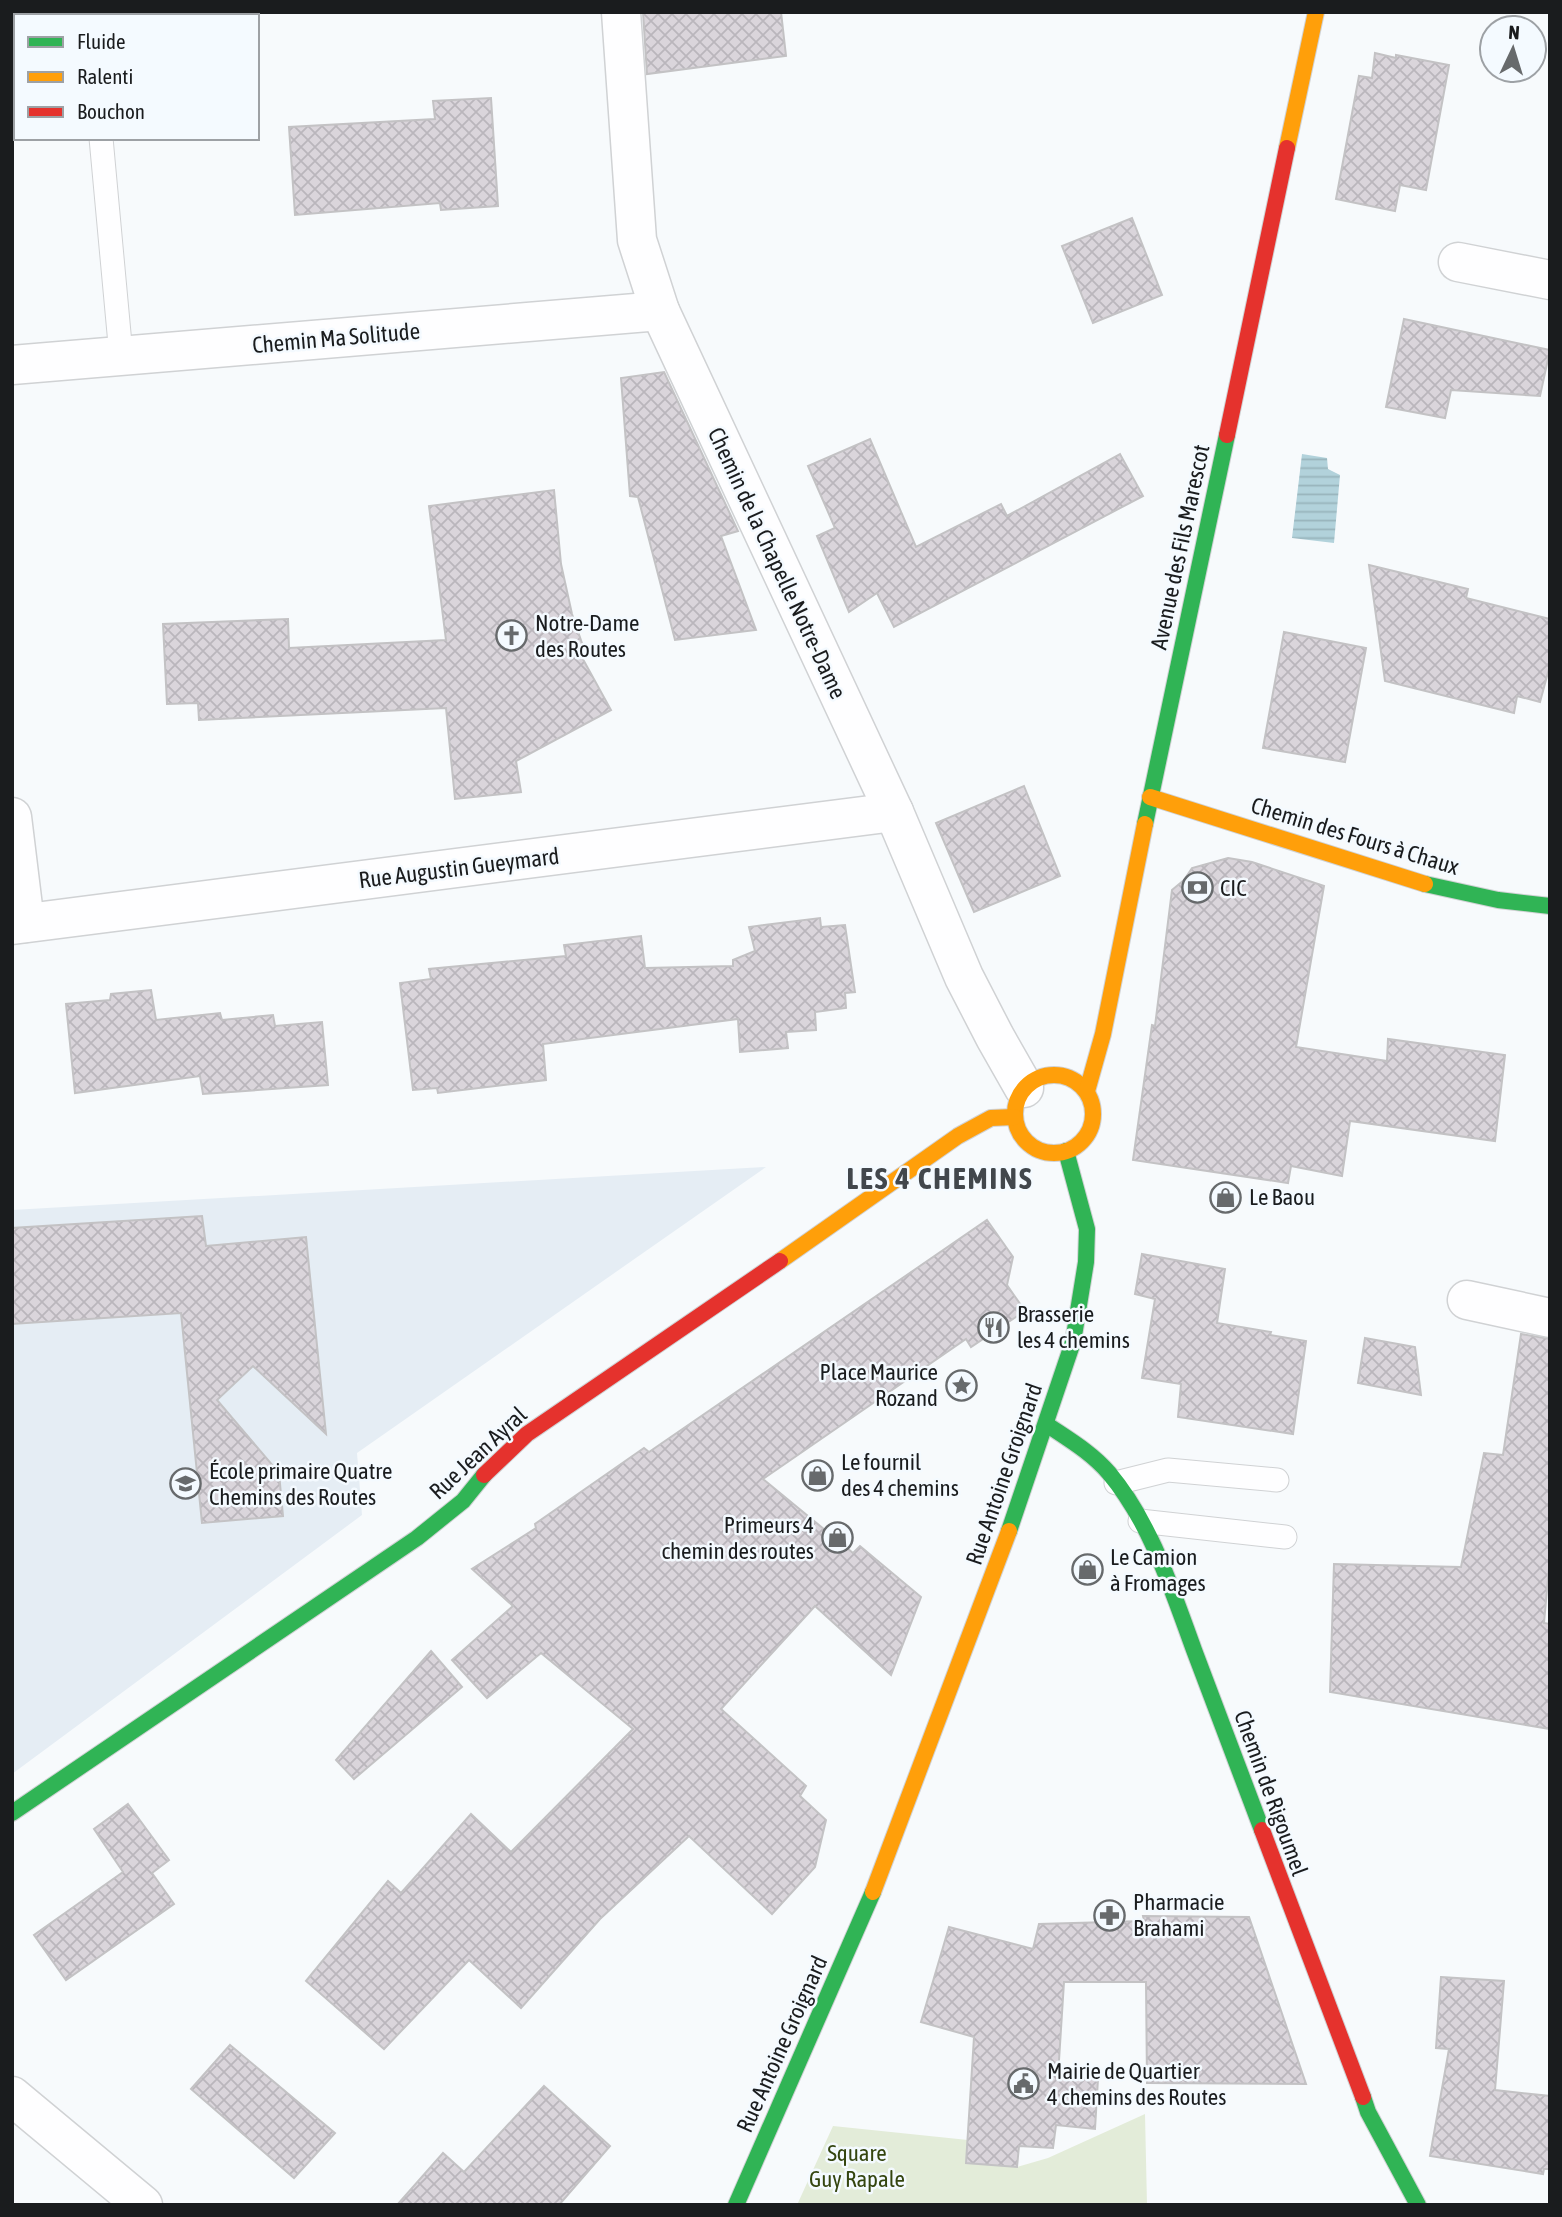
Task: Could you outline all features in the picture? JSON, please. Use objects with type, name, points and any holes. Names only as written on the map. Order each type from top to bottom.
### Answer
[{"type":"main road","name":"Avenue des Fils Marescot","points":[[1087,1091],[1103,1034],[1150,797],[1316,12]]},
{"type":"main road","name":"Chemin des Fours à Chaux","points":[[1150,797],[1419,883],[1498,900],[1550,906]]},
{"type":"main road","points":[[1056,1073],[1073,1079],[1087,1091],[1093,1105],[1089,1133],[1079,1144],[1066,1151],[1052,1153],[1038,1150],[1016,1128],[1019,1103],[1038,1077],[1056,1073]]},
{"type":"main road","name":"Rue Jean Ayral","points":[[12,1814],[417,1538],[463,1501],[488,1470],[527,1434],[690,1324],[958,1136],[1019,1103]]},
{"type":"main road","name":"Rue Antoine Groignard","points":[[736,2205],[869,1901],[1003,1549],[1073,1342],[1086,1262],[1087,1230],[1066,1151]]},
{"type":"main road","name":"Chemin de Rigoumel","points":[[1046,1424],[1098,1461],[1116,1483],[1140,1521],[1166,1574],[1368,2112],[1418,2205]]},
{"type":"street","name":"Chemin de la Chapelle Notre-Dame","points":[[621,12],[636,240],[660,311],[894,812],[964,977],[995,1037],[1019,1103]]},
{"type":"street","points":[[1458,262],[1550,280]]},
{"type":"street","name":"Chemin Ma Solitude","points":[[12,365],[660,311]]},
{"type":"street","name":"Rue Augustin Gueymard","points":[[12,817],[19,924],[894,812]]},
{"type":"street","points":[[1467,1300],[1550,1318]]},
{"type":"street","points":[[12,2096],[143,2205]]},
{"type":"lane","points":[[101,140],[121,355]]},
{"type":"lane","points":[[1116,1483],[1168,1470],[1277,1480]]},
{"type":"lane","points":[[1140,1521],[1284,1537]]},
{"type":"shaded area","name":"École primaire Quatre Chemins des Routes","points":[[766,1167],[357,1453],[362,1515],[12,1774],[12,1210]]},
{"type":"green space","name":"Square Guy Rapale","points":[[1145,2114],[1147,2205],[797,2205],[833,2126],[968,2140],[967,2163],[1017,2167],[1048,2158]]},
{"type":"water","points":[[1302,454],[1327,458],[1328,469],[1340,475],[1334,543],[1292,538]]},
{"type":"building","points":[[643,12],[781,12],[786,56],[647,74]]},
{"type":"building","points":[[1375,53],[1449,65],[1426,190],[1400,185],[1395,211],[1336,199],[1359,76],[1372,78]]},
{"type":"building","points":[[491,98],[498,206],[441,210],[440,203],[295,215],[289,127],[435,119],[433,101]]},
{"type":"building","points":[[1132,218],[1162,295],[1093,323],[1062,246]]},
{"type":"building","points":[[1404,319],[1550,350],[1540,396],[1451,390],[1445,418],[1386,407]]},
{"type":"building","points":[[664,372],[738,531],[721,536],[756,630],[675,640],[638,497],[630,496],[621,378]]},
{"type":"building","points":[[870,439],[916,547],[1001,504],[1007,516],[1120,454],[1143,496],[894,627],[877,593],[849,612],[817,536],[835,528],[808,466]]},
{"type":"building","points":[[554,490],[561,564],[572,614],[585,652],[579,652],[611,710],[516,761],[521,792],[455,799],[446,708],[199,720],[198,703],[167,704],[163,624],[288,619],[289,648],[446,640],[429,506]]},
{"type":"building","points":[[1369,565],[1468,589],[1466,598],[1550,619],[1550,665],[1540,702],[1517,696],[1514,713],[1385,681]]},
{"type":"building","points":[[1284,632],[1366,648],[1345,762],[1263,748]]},
{"type":"building","points":[[1024,786],[1060,876],[974,912],[936,823]]},
{"type":"building","points":[[1228,858],[1252,862],[1324,886],[1296,1047],[1387,1061],[1388,1039],[1505,1055],[1495,1141],[1350,1121],[1342,1176],[1291,1166],[1288,1183],[1133,1160],[1152,1025],[1155,1026],[1172,890],[1184,880],[1192,868]]},
{"type":"building","points":[[820,918],[821,927],[845,925],[855,992],[845,993],[846,1008],[815,1012],[816,1030],[786,1032],[788,1048],[740,1052],[738,1019],[543,1044],[546,1080],[438,1093],[437,1088],[413,1090],[400,983],[431,979],[429,969],[566,956],[564,945],[641,936],[645,968],[733,966],[733,960],[755,951],[749,927]]},
{"type":"building","points":[[151,990],[156,1020],[220,1013],[222,1020],[273,1015],[275,1026],[322,1022],[328,1085],[203,1094],[200,1076],[75,1093],[66,1004],[110,1000],[111,994]]},
{"type":"building","points":[[202,1216],[206,1246],[306,1237],[326,1434],[253,1366],[217,1400],[279,1473],[283,1516],[202,1523],[181,1313],[12,1324],[12,1228]]},
{"type":"building","points":[[987,1220],[1013,1257],[1007,1285],[1025,1311],[971,1347],[966,1339],[763,1479],[853,1553],[860,1546],[921,1597],[891,1675],[815,1606],[721,1709],[806,1786],[800,1796],[826,1820],[815,1867],[772,1914],[689,1836],[600,1919],[521,2008],[469,1960],[384,2049],[306,1981],[388,1881],[401,1893],[471,1814],[511,1852],[633,1729],[541,1653],[487,1698],[452,1660],[513,1606],[472,1569],[536,1528],[535,1524],[644,1448],[649,1452]]},
{"type":"building","points":[[1142,1254],[1225,1269],[1217,1323],[1306,1341],[1293,1434],[1178,1417],[1181,1384],[1142,1378],[1155,1299],[1135,1294]]},
{"type":"building","points":[[1521,1334],[1550,1339],[1550,1557],[1544,1623],[1550,1624],[1550,1729],[1330,1692],[1334,1564],[1461,1567],[1484,1453],[1503,1455]]},
{"type":"building","points":[[1365,1338],[1415,1347],[1421,1395],[1358,1383]]},
{"type":"building","points":[[431,1651],[462,1687],[354,1779],[336,1760]]},
{"type":"building","points":[[128,1804],[169,1860],[152,1873],[174,1904],[66,1980],[34,1935],[123,1872],[94,1829]]},
{"type":"building","points":[[1143,1916],[1249,1917],[1306,2084],[1147,2083],[1146,1982],[1064,1982],[1058,2076],[1098,2079],[1095,2129],[1056,2125],[1053,2148],[1019,2146],[1017,2167],[966,2163],[974,2037],[921,2022],[949,1927],[1033,1949],[1039,1924],[1144,1921]]},
{"type":"building","points":[[1441,1977],[1504,1981],[1495,2090],[1550,2096],[1550,2169],[1544,2169],[1543,2174],[1430,2156],[1449,2049],[1436,2048]]},
{"type":"building","points":[[230,2045],[335,2133],[294,2178],[191,2089]]},
{"type":"building","points":[[544,2086],[610,2146],[559,2205],[397,2205],[443,2153],[464,2172]]},
{"type":"traffic: fast","points":[[1145,824],[1227,435]]},
{"type":"traffic: fast","points":[[1425,884],[1498,900],[1550,906]]},
{"type":"traffic: fast","points":[[1009,1531],[1073,1342],[1086,1262],[1087,1229],[1066,1151]]},
{"type":"traffic: fast","points":[[1046,1424],[1102,1465],[1124,1492],[1149,1535],[1169,1581],[1262,1830]]},
{"type":"traffic: fast","points":[[12,1813],[417,1538],[463,1501],[484,1475]]},
{"type":"traffic: fast","points":[[736,2205],[873,1892]]},
{"type":"traffic: fast","points":[[1363,2097],[1368,2112],[1418,2205]]},
{"type":"traffic: slow","points":[[1287,148],[1316,12]]},
{"type":"traffic: slow","points":[[1150,797],[1425,884]]},
{"type":"traffic: slow","points":[[1087,1091],[1103,1034],[1145,824]]},
{"type":"traffic: slow","points":[[1054,1075],[1069,1078],[1082,1086],[1090,1099],[1093,1114],[1090,1129],[1082,1142],[1069,1150],[1054,1153],[1039,1150],[1026,1142],[1018,1129],[1015,1114],[1018,1099],[1026,1086],[1039,1078],[1054,1075]]},
{"type":"traffic: slow","points":[[780,1261],[958,1136],[991,1118],[1014,1117]]},
{"type":"traffic: slow","points":[[873,1892],[1009,1531]]},
{"type":"traffic: jam","points":[[1227,435],[1287,148]]},
{"type":"traffic: jam","points":[[484,1475],[527,1434],[780,1261]]},
{"type":"traffic: jam","points":[[1262,1830],[1363,2097]]},
{"type":"place","name":"Notre-Dame des Routes","points":[[512,636]]},
{"type":"place","name":"CIC","points":[[1197,888]]},
{"type":"place","name":"Le Baou","points":[[1226,1197]]},
{"type":"place","name":"Brasserie les 4 chemins","points":[[994,1327]]},
{"type":"place","name":"Place Maurice Rozand","points":[[961,1385]]},
{"type":"place","name":"Le fournil des 4 chemins","points":[[818,1475]]},
{"type":"place","name":"École primaire Quatre Chemins des Routes","points":[[186,1484]]},
{"type":"place","name":"Primeurs 4 chemin des routes","points":[[837,1538]]},
{"type":"place","name":"Le Camion à Fromages","points":[[1087,1570]]},
{"type":"place","name":"Pharmacie Brahami","points":[[1110,1915]]},
{"type":"place","name":"Mairie de Quartier 4 chemins des Routes","points":[[1024,2084]]},
{"type":"district","name":"LES 4 CHEMINS","points":[[940,1179]]}]
